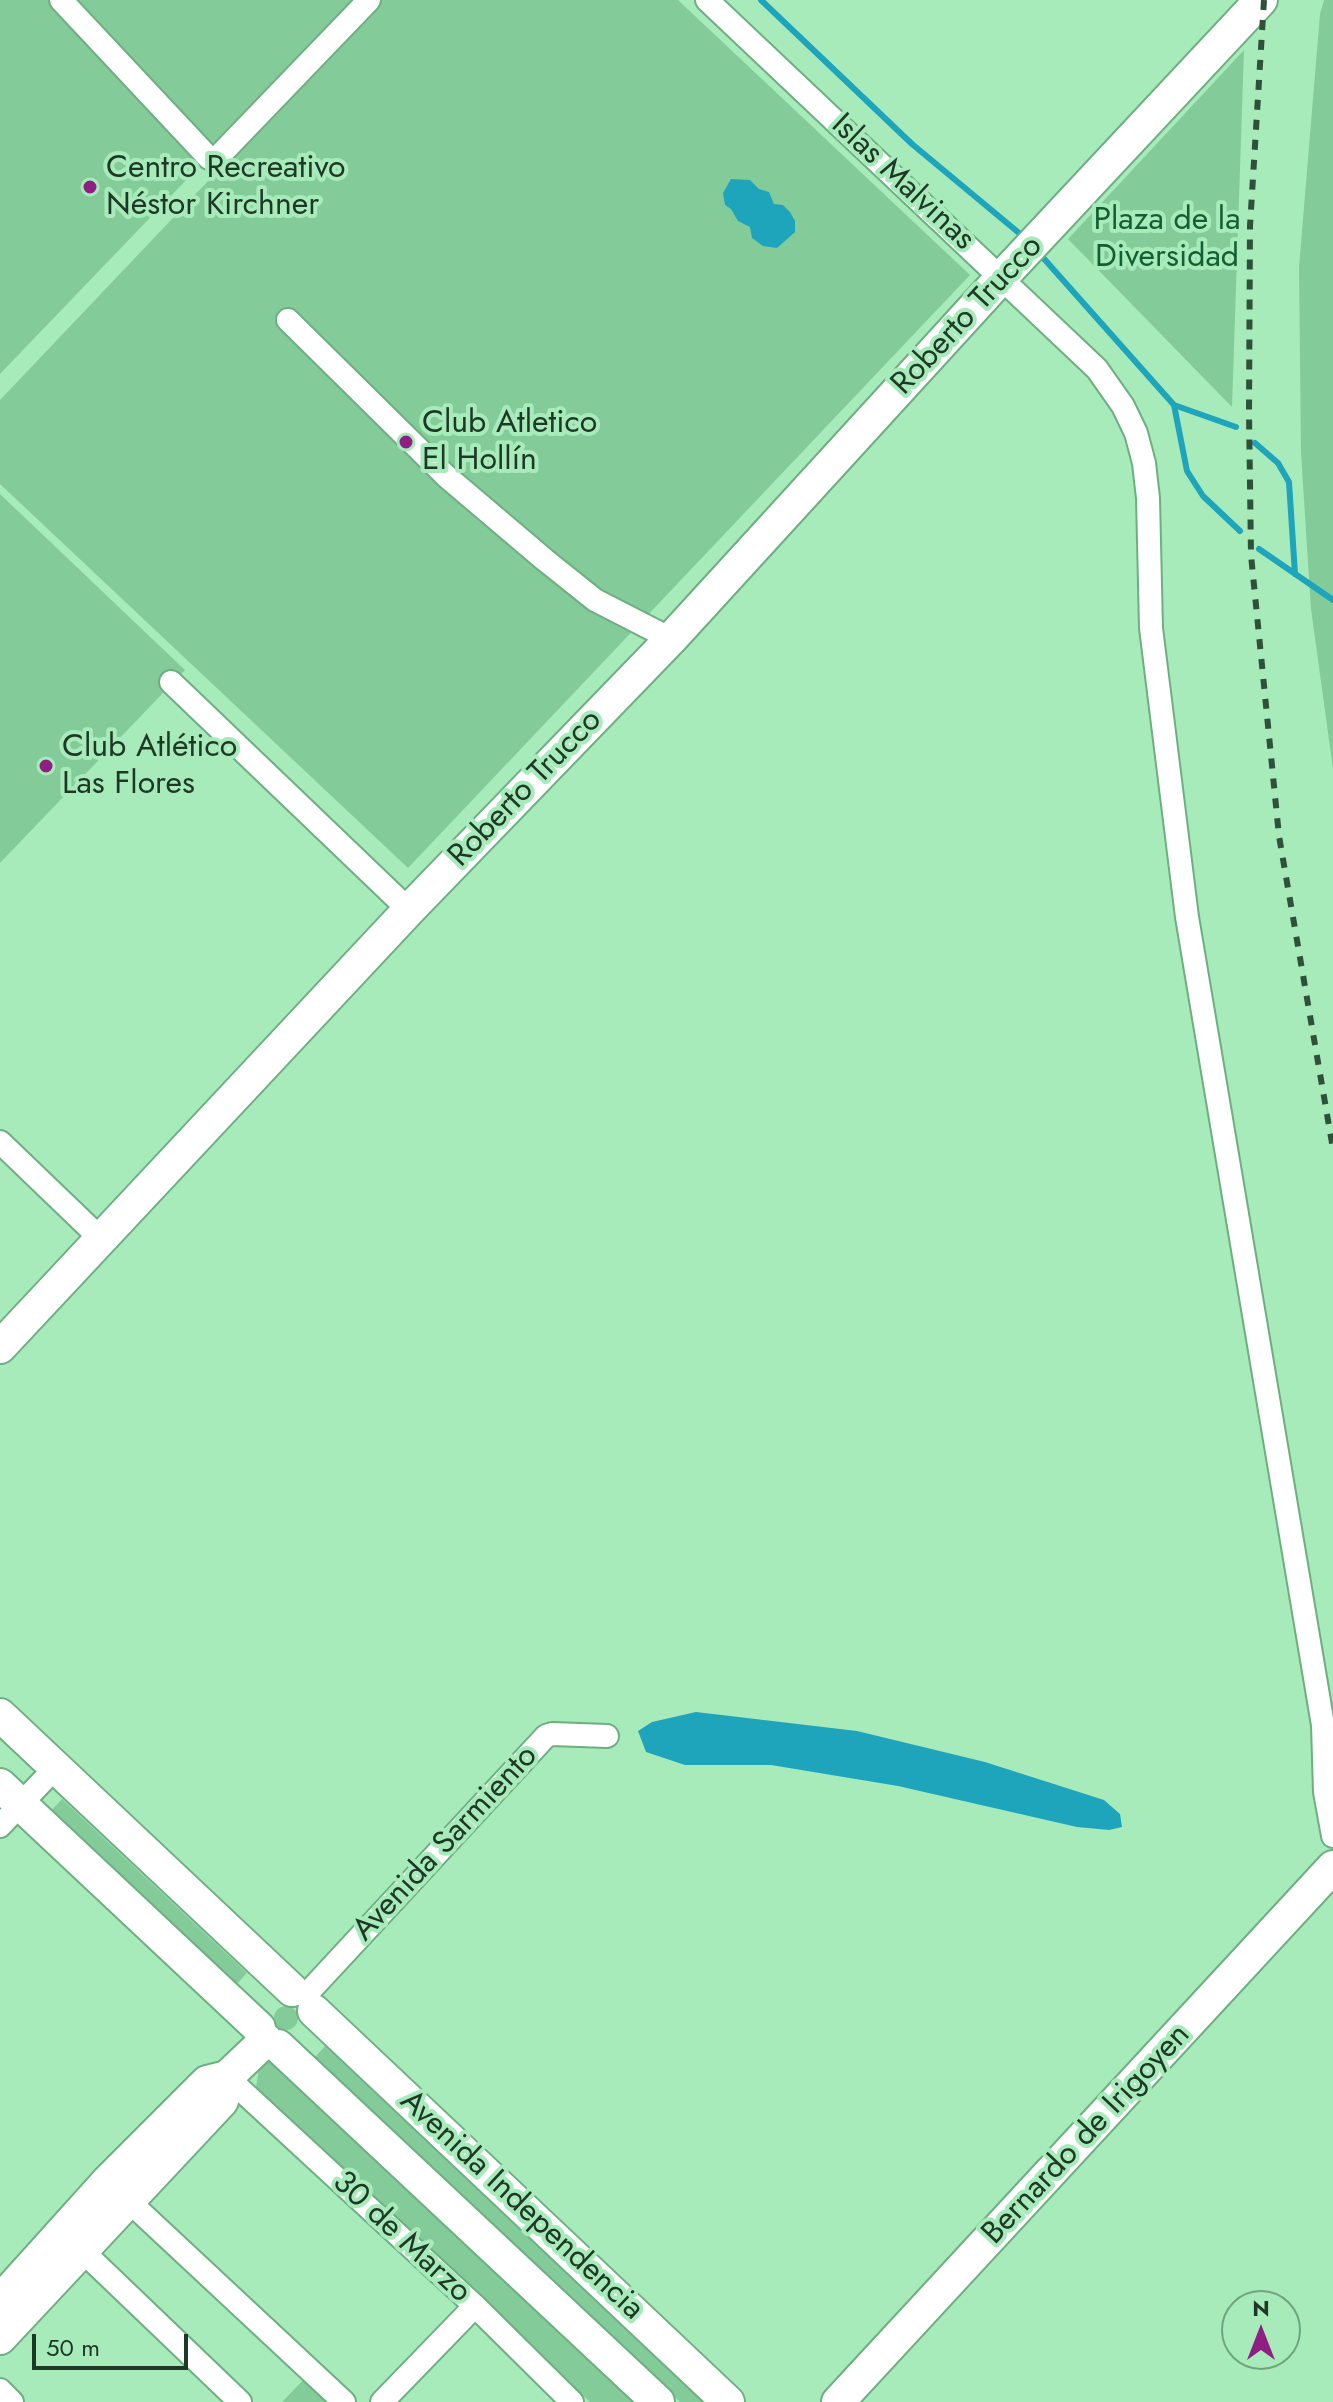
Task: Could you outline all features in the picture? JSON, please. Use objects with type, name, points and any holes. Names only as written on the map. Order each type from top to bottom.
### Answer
[{"type":"main road","name":"Roberto Trucco","points":[[0,1347],[409,910],[671,639],[1261,0]]},
{"type":"main road","name":"Avenida Independencia","points":[[0,1715],[728,2402]]},
{"type":"main road","name":"Avenida Independencia","points":[[7,1805],[268,2038],[658,2402]]},
{"type":"main road","name":"Bernardo de Irigoyen","points":[[838,2402],[1333,1867]]},
{"type":"main road","points":[[275,1991],[304,1999],[313,2030],[303,2042],[288,2047],[268,2038],[257,2018],[262,2002],[275,1991]]},
{"type":"main road","points":[[0,2338],[72,2241],[118,2190],[222,2101],[227,2077],[268,2038]]},
{"type":"main road","points":[[0,2301],[72,2241]]},
{"type":"street","points":[[61,0],[209,158],[217,158],[369,0]]},
{"type":"street","name":"Islas Malvinas","points":[[707,0],[1011,268],[1097,369],[1123,406],[1136,433],[1144,463],[1148,498],[1151,628],[1187,917],[1323,1725],[1325,1792],[1333,1836]]},
{"type":"street","points":[[288,320],[446,476],[545,560],[595,600],[671,639]]},
{"type":"street","points":[[171,682],[409,910]]},
{"type":"street","points":[[0,1142],[101,1239]]},
{"type":"street","name":"Avenida Sarmiento","points":[[304,1999],[546,1736],[607,1736]]},
{"type":"street","points":[[7,1805],[56,1767]]},
{"type":"street","name":"30 de Marzo","points":[[227,2077],[475,2306],[572,2402]]},
{"type":"street","points":[[118,2190],[344,2402]]},
{"type":"street","points":[[72,2241],[240,2402]]},
{"type":"street","points":[[382,2402],[475,2306]]},
{"type":"street","points":[[0,2390],[12,2402]]},
{"type":"green space","name":"Centro Recreativo Néstor Kirchner","points":[[0,0],[359,0],[0,374]]},
{"type":"green space","name":"Club Atletico El Hollín","points":[[380,0],[678,0],[970,275],[408,868],[0,484],[0,400]]},
{"type":"green space","points":[[1324,0],[1333,0],[1333,769],[1311,609],[1301,453],[1299,267],[1320,14]]},
{"type":"green space","name":"Plaza de la Diversidad","points":[[1244,50],[1232,407],[1068,239]]},
{"type":"green space","name":"Club Atlético Las Flores","points":[[0,494],[185,670],[0,863]]},
{"type":"green space","points":[[62,1799],[247,1973],[234,1987],[49,1813]]},
{"type":"green space","points":[[286,2006],[297,2013],[298,2018],[291,2029],[286,2030],[275,2023],[274,2018],[281,2007]]},
{"type":"green space","points":[[327,2044],[708,2402],[680,2402],[314,2058]]},
{"type":"green space","points":[[271,2054],[646,2402],[590,2402],[256,2088],[259,2068]]},
{"type":"green space","points":[[307,2376],[333,2402],[282,2402]]},
{"type":"water","points":[[731,179],[750,180],[759,189],[769,192],[774,204],[783,205],[790,212],[795,221],[795,232],[777,248],[763,246],[752,238],[750,227],[738,221],[725,205],[723,193]]},
{"type":"water","points":[[696,1712],[857,1731],[985,1762],[1104,1800],[1120,1814],[1122,1827],[1109,1830],[1077,1827],[898,1786],[771,1765],[685,1765],[646,1752],[638,1731],[652,1722]]},
{"type":"waterway","points":[[761,0],[912,144],[1025,238]]},
{"type":"waterway","points":[[1038,252],[1174,405],[1187,471],[1203,496],[1240,531]]},
{"type":"waterway","points":[[1174,405],[1236,427]]},
{"type":"waterway","points":[[1255,443],[1278,463],[1289,482],[1295,574]]},
{"type":"waterway","points":[[1259,549],[1333,600]]},
{"type":"railway","points":[[1264,0],[1250,226],[1251,555],[1279,836],[1333,1149]]},
{"type":"place","name":"Centro Recreativo Néstor Kirchner","points":[[90,187]]},
{"type":"place","name":"Club Atletico El Hollín","points":[[406,442]]},
{"type":"place","name":"Club Atlético Las Flores","points":[[46,766]]}]
